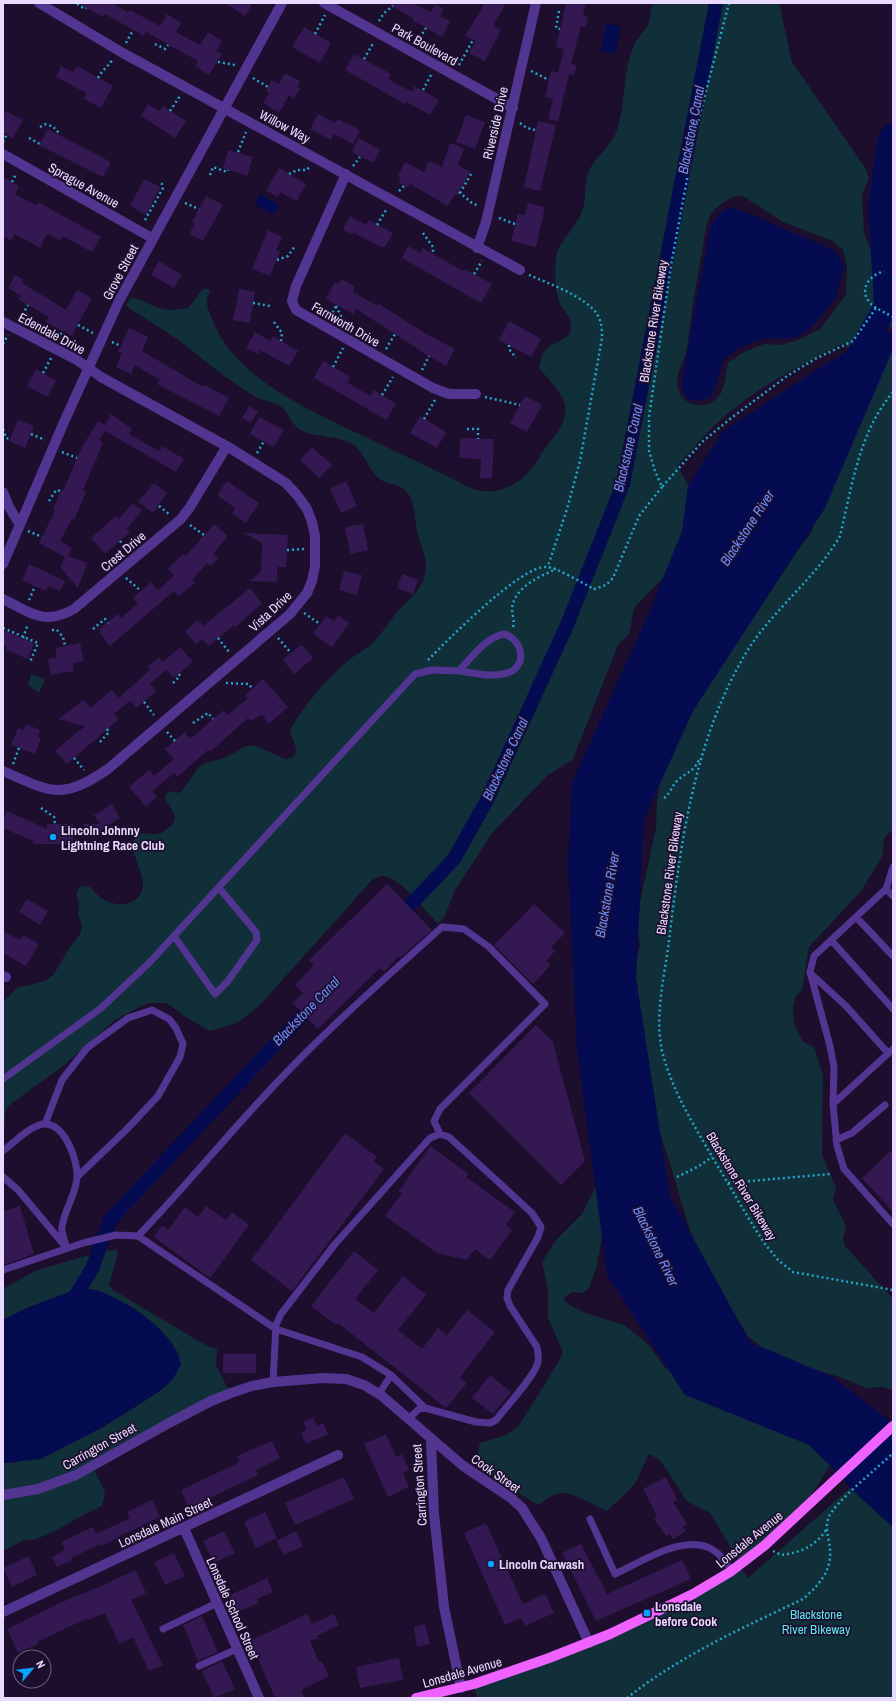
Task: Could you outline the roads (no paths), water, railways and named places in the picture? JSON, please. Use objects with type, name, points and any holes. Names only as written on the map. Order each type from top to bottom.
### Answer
[{"type":"main road","name":"Lonsdale Avenue","points":[[416,1698],[461,1688],[493,1678],[589,1643],[642,1620],[693,1594],[732,1571],[764,1546],[893,1426]]},
{"type":"street","name":"Willow Way","points":[[39,3],[118,50],[346,174],[477,248],[520,270]]},
{"type":"street","name":"Grove Street","points":[[3,564],[54,443],[119,301],[152,238],[282,3]]},
{"type":"street","name":"Riverside Drive","points":[[477,248],[489,212],[536,3]]},
{"type":"street","name":"Park Boulevard","points":[[327,5],[513,108]]},
{"type":"street","name":"Sprague Avenue","points":[[3,154],[152,238]]},
{"type":"street","name":"Farnworth Drive","points":[[346,174],[296,286],[292,301],[296,310],[398,369],[440,391],[449,394],[476,394]]},
{"type":"street","name":"Edendale Drive","points":[[3,322],[77,360],[88,368]]},
{"type":"street","name":"Vista Drive","points":[[6,772],[42,788],[56,791],[70,789],[91,780],[108,769],[272,630],[296,607],[307,593],[312,581],[316,549],[312,522],[307,509],[298,495],[286,483],[227,446],[101,378],[88,368]]},
{"type":"street","name":"Crest Drive","points":[[3,599],[28,612],[46,618],[63,615],[74,609],[181,519],[190,507],[227,446]]},
{"type":"street","points":[[3,492],[9,507],[20,525]]},
{"type":"street","name":"Carrington Street","points":[[3,1495],[38,1489],[62,1481],[97,1464],[148,1434],[211,1401],[252,1386],[273,1382],[323,1378],[346,1379],[364,1385],[379,1394],[431,1440],[434,1514],[444,1606],[461,1688]]},
{"type":"street","name":"Cook Street","points":[[431,1440],[462,1465],[511,1498],[522,1508],[541,1538],[589,1643]]},
{"type":"street","name":"Lonsdale Main Street","points":[[3,1612],[338,1455]]},
{"type":"street","name":"Lonsdale School Street","points":[[184,1528],[259,1698]]},
{"type":"lane","points":[[3,1079],[100,1009],[149,964],[415,674],[432,670],[459,670],[492,675],[511,671],[520,661],[521,652],[517,642],[507,635],[500,635],[491,640],[459,670]]},
{"type":"lane","points":[[893,867],[890,889],[893,896]]},
{"type":"lane","points":[[174,936],[215,994],[228,981],[257,940],[256,932],[219,888]]},
{"type":"lane","points":[[890,889],[856,917],[814,956],[810,972],[830,1046],[834,1067],[833,1104],[836,1140],[844,1169],[893,1224]]},
{"type":"lane","points":[[856,917],[893,956]]},
{"type":"lane","points":[[138,1236],[171,1202],[291,1068],[333,1025],[442,927],[464,929],[489,947],[545,1004],[440,1109],[434,1121],[440,1134]]},
{"type":"lane","points":[[831,940],[893,1009]]},
{"type":"lane","points":[[810,972],[890,1051],[833,1104]]},
{"type":"lane","points":[[45,1124],[62,1080],[87,1048],[128,1018],[152,1010],[169,1019],[176,1028],[183,1044],[180,1057],[158,1096],[127,1129],[77,1176]]},
{"type":"lane","points":[[836,1140],[852,1133],[885,1105]]},
{"type":"lane","points":[[3,1151],[35,1127],[45,1124],[58,1129],[64,1135],[71,1147],[77,1176],[72,1197],[61,1228],[66,1248]]},
{"type":"lane","points":[[273,1382],[276,1329],[280,1314],[335,1244],[430,1138],[440,1134],[449,1137],[532,1213],[541,1228],[538,1237],[508,1290],[507,1298],[510,1306],[537,1347],[539,1354],[538,1364],[528,1380],[496,1420],[490,1423],[476,1422],[425,1408],[419,1409],[408,1419]]},
{"type":"lane","points":[[3,1177],[18,1190],[66,1248]]},
{"type":"lane","points":[[3,1270],[66,1248],[116,1234],[138,1236],[276,1329],[362,1357],[391,1375],[425,1408]]},
{"type":"lane","points":[[379,1394],[391,1375]]},
{"type":"lane","points":[[590,1519],[615,1574],[680,1545],[698,1543],[716,1552],[732,1571]]},
{"type":"lane","points":[[163,1629],[217,1603]]},
{"type":"lane","points":[[199,1666],[237,1649]]},
{"type":"water","points":[[606,24],[621,26],[615,54],[601,51]]},
{"type":"water","points":[[893,122],[893,317],[874,304],[868,207],[878,136],[886,125]]},
{"type":"water","points":[[260,194],[279,205],[273,215],[255,204]]},
{"type":"water","points":[[736,208],[831,249],[839,255],[844,266],[835,300],[810,329],[795,338],[763,339],[739,348],[723,360],[716,385],[710,398],[698,401],[687,399],[681,385],[711,223],[725,209]]},
{"type":"water","points":[[893,330],[893,349],[825,508],[693,711],[644,819],[636,978],[670,1196],[750,1342],[833,1377],[893,1423],[893,1527],[850,1488],[830,1465],[809,1445],[685,1395],[607,1275],[577,1049],[568,863],[572,783],[651,608],[682,531],[688,486],[723,431],[835,358]]},
{"type":"water","points":[[80,1288],[96,1290],[110,1296],[123,1302],[148,1319],[160,1329],[169,1340],[177,1352],[181,1364],[173,1379],[161,1390],[103,1427],[41,1459],[3,1463],[3,1320],[27,1308]]},
{"type":"waterway","name":"Blackstone Canal","points":[[396,920],[454,859],[487,800],[567,625],[623,484],[716,3]]},
{"type":"waterway","name":"Blackstone River","points":[[850,370],[893,294]]},
{"type":"waterway","name":"Blackstone Canal","points":[[68,1302],[76,1295],[92,1269],[110,1220],[317,1000]]},
{"type":"place","name":"Lincoln Johnny Lightning Race Club","points":[[53,837]]},
{"type":"place","name":"Lincoln Carwash","points":[[491,1564]]},
{"type":"place","name":"Lonsdale before Cook","points":[[647,1613]]},
{"type":"park label","name":"Blackstone River Bikeway","points":[[816,1622]]}]
